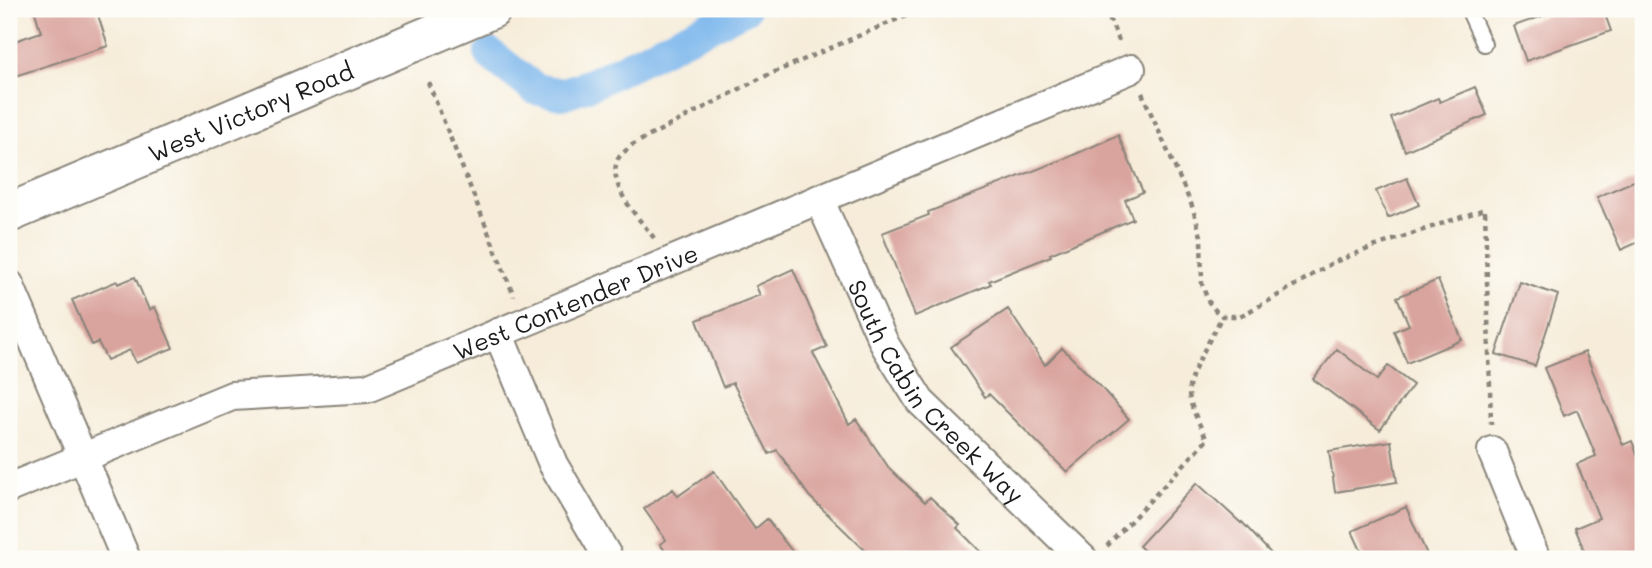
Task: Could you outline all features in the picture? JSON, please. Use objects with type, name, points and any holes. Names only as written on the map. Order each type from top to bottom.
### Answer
[{"type":"main road","name":"West Victory Road","points":[[9,213],[492,9]]},
{"type":"street","name":"West Contender Drive","points":[[9,488],[232,396],[367,388],[1131,69]]},
{"type":"street","name":"South Cabin Creek Way","points":[[820,199],[885,345],[920,401],[1093,555]]},
{"type":"street","points":[[9,285],[126,559]]},
{"type":"street","points":[[498,333],[553,464],[609,559]]},
{"type":"street","points":[[1492,451],[1536,559]]},
{"type":"lane","points":[[1468,9],[1484,44]]},
{"type":"path","points":[[670,261],[620,191],[615,175],[618,159],[632,145],[761,78],[921,9]]},
{"type":"path","points":[[1105,9],[1192,206],[1201,236],[1202,284],[1209,301],[1222,316],[1240,316],[1332,264],[1373,247],[1485,209],[1492,451]]},
{"type":"path","points":[[428,82],[524,322]]},
{"type":"path","points":[[1093,555],[1207,440],[1192,405],[1189,387],[1222,316]]},
{"type":"building","points":[[34,9],[96,9],[108,46],[9,78],[9,43],[41,32]]},
{"type":"building","points":[[1563,9],[1603,9],[1611,31],[1526,61],[1514,26]]},
{"type":"building","points":[[1475,87],[1487,115],[1405,151],[1391,118],[1438,98],[1440,102]]},
{"type":"building","points":[[1118,135],[1143,192],[1125,200],[1133,219],[915,316],[882,233]]},
{"type":"building","points":[[1643,177],[1643,240],[1621,250],[1597,197]]},
{"type":"building","points":[[1407,178],[1419,205],[1388,218],[1376,191]]},
{"type":"building","points":[[793,269],[827,347],[813,353],[849,424],[856,419],[889,468],[925,502],[930,497],[960,525],[957,528],[988,559],[874,559],[809,496],[777,450],[769,454],[733,383],[723,387],[697,320],[760,295],[756,286]]},
{"type":"building","points":[[135,277],[149,310],[155,307],[173,348],[136,363],[130,350],[107,360],[98,342],[92,345],[72,300],[117,281],[118,284]]},
{"type":"building","points":[[1438,280],[1462,340],[1407,363],[1394,331],[1409,325],[1397,297]]},
{"type":"building","points":[[1520,282],[1558,295],[1535,366],[1496,354]]},
{"type":"building","points":[[1008,309],[1045,365],[1062,348],[1129,419],[1067,472],[989,394],[985,397],[951,347]]},
{"type":"building","points":[[1337,349],[1377,380],[1388,366],[1413,385],[1380,430],[1313,379]]},
{"type":"building","points":[[1585,352],[1623,445],[1632,441],[1643,469],[1643,559],[1588,559],[1575,528],[1599,518],[1577,464],[1596,456],[1577,410],[1564,416],[1544,368]]},
{"type":"building","points":[[1391,441],[1397,482],[1335,492],[1329,451]]},
{"type":"building","points":[[714,471],[755,529],[767,519],[798,559],[671,559],[660,544],[666,540],[644,509],[673,489],[678,496]]},
{"type":"building","points":[[1197,483],[1242,522],[1276,559],[1153,559],[1139,546]]},
{"type":"building","points":[[1406,507],[1429,559],[1365,559],[1352,531]]},
{"type":"waterway","points":[[490,54],[535,89],[562,94],[593,83],[744,9]]}]
